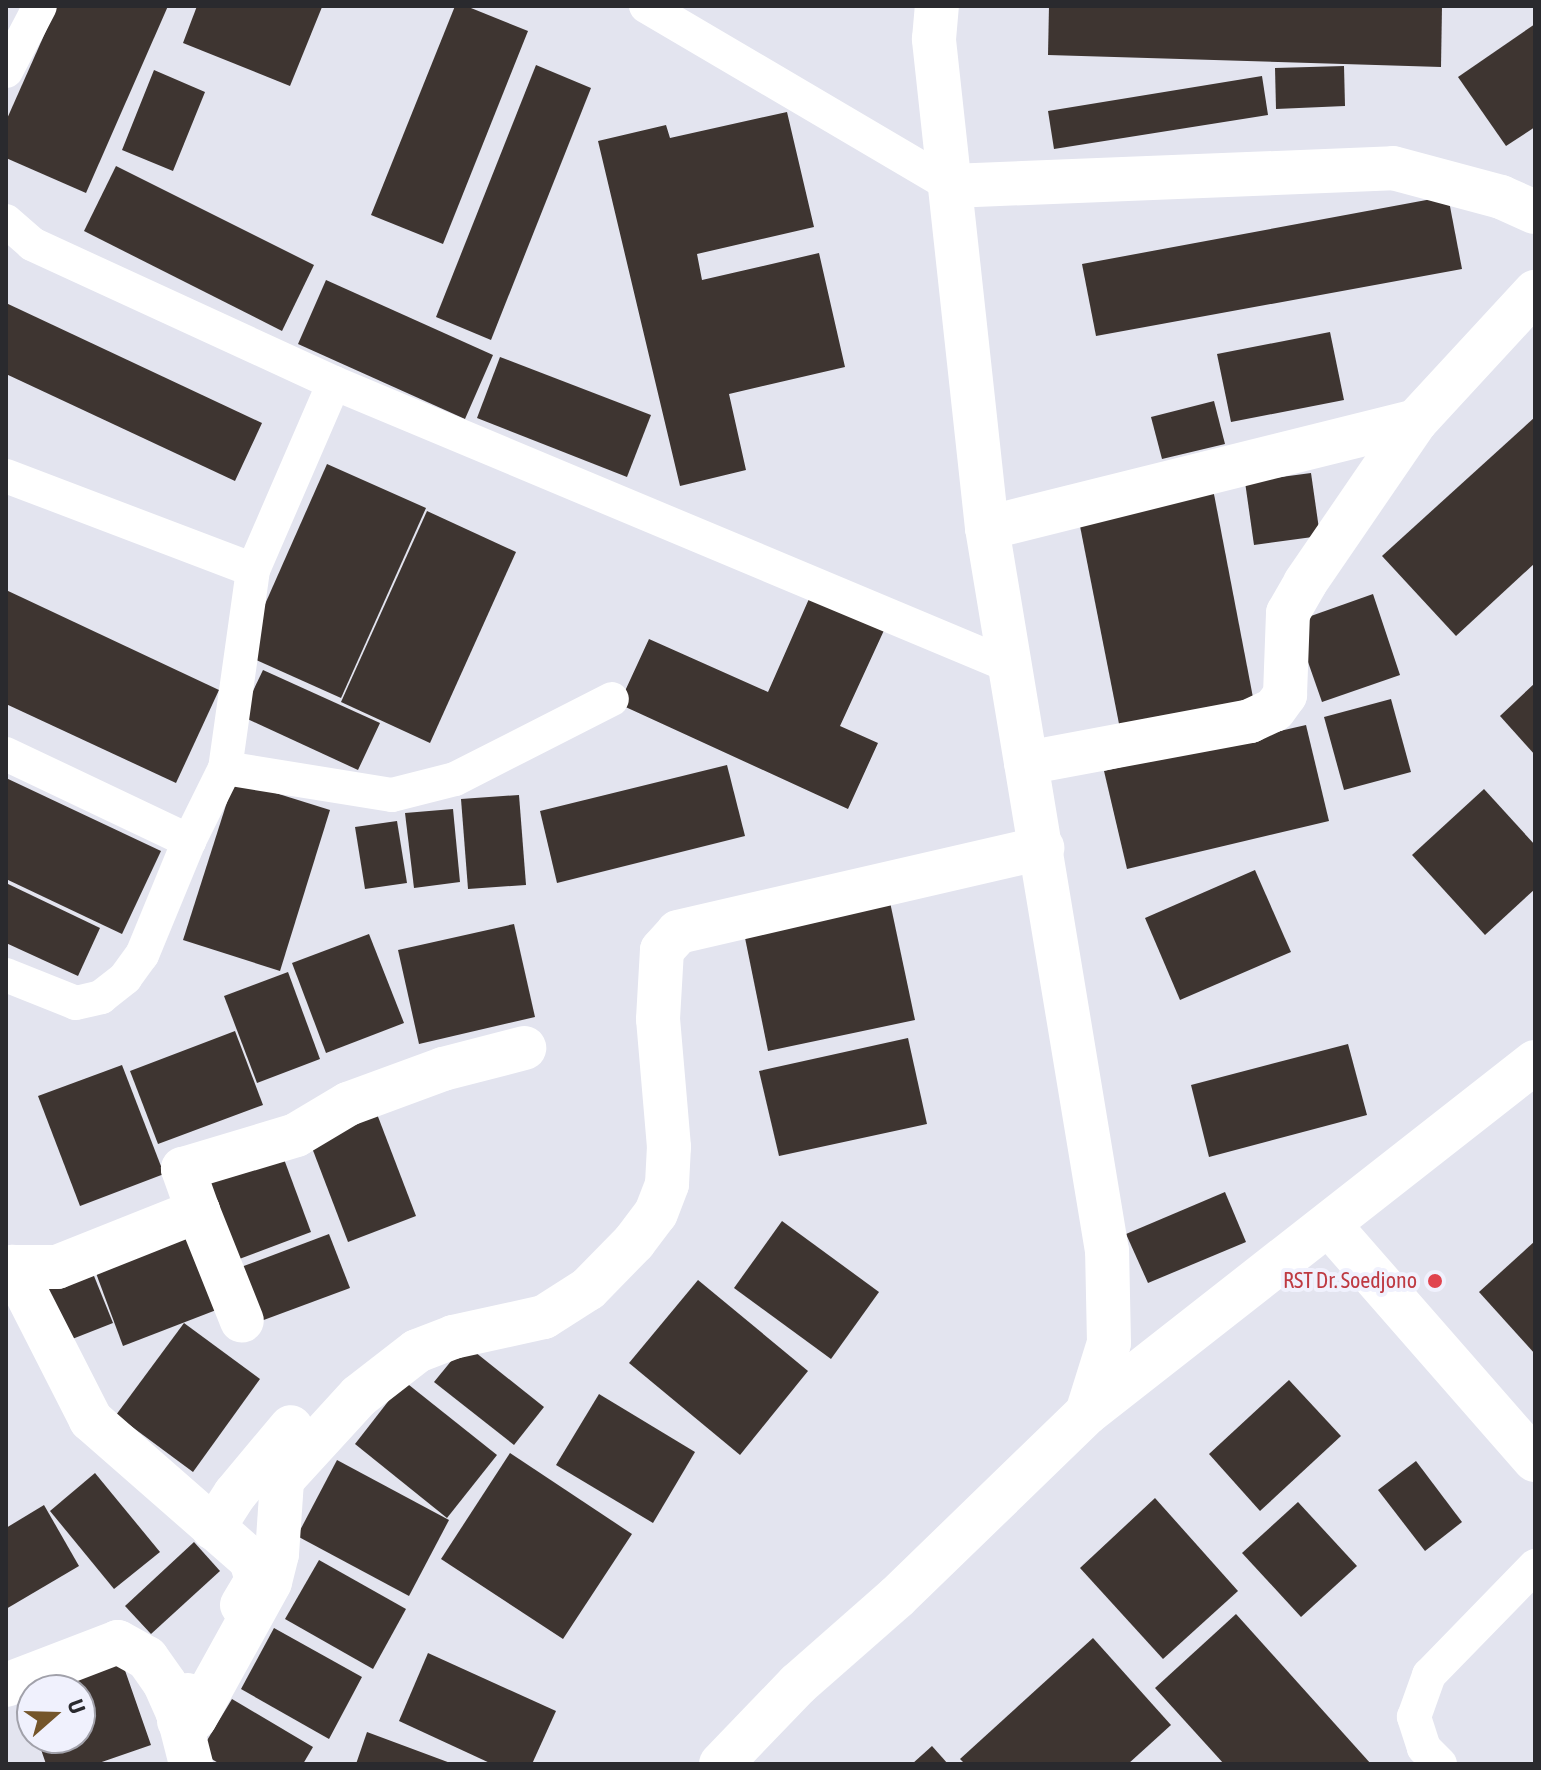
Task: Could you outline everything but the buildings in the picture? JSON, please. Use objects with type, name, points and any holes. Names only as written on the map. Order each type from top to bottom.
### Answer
[{"type":"street","points":[[937,6],[934,39],[987,528],[1107,1251],[1109,1343],[1087,1413]]},
{"type":"street","points":[[951,186],[1393,168],[1501,197],[1535,212]]},
{"type":"street","points":[[1026,763],[1250,721],[1274,710],[1285,695],[1288,613],[1305,583],[1416,421],[1535,292]]},
{"type":"street","points":[[987,528],[1416,421]]},
{"type":"street","points":[[178,1717],[195,1718],[270,1582],[277,1554],[282,1480],[359,1396],[417,1351],[453,1337],[544,1317],[588,1289],[634,1242],[656,1213],[667,1184],[669,1147],[658,1019],[662,950],[678,932],[1042,848]]},
{"type":"street","points":[[242,1321],[183,1169],[296,1135],[348,1104],[443,1069],[524,1048]]},
{"type":"street","points":[[721,1764],[798,1684],[897,1597],[1087,1413],[1330,1226],[1535,1062]]},
{"type":"street","points":[[178,1717],[257,1580],[251,1560],[91,1420],[13,1267],[57,1267],[198,1211]]},
{"type":"street","points":[[1330,1226],[1535,1460]]},
{"type":"street","points":[[213,1528],[235,1494],[308,1407]]},
{"type":"street","points":[[6,1685],[118,1642],[147,1658],[165,1684],[191,1764]]},
{"type":"lane","points":[[6,71],[40,6]]},
{"type":"lane","points":[[646,6],[951,186]]},
{"type":"lane","points":[[6,221],[32,244],[334,383],[1010,666]]},
{"type":"lane","points":[[6,975],[76,1003],[101,997],[125,978],[142,955],[189,841],[225,768],[253,570],[334,383]]},
{"type":"lane","points":[[6,476],[253,570]]},
{"type":"lane","points":[[225,768],[392,795],[455,779],[612,699]]},
{"type":"lane","points":[[6,754],[189,841]]},
{"type":"lane","points":[[1440,1764],[1424,1748],[1414,1717],[1424,1685],[1429,1675],[1535,1566]]},
{"type":"place","name":"RST Dr. Soedjono","points":[[1435,1281]]}]
